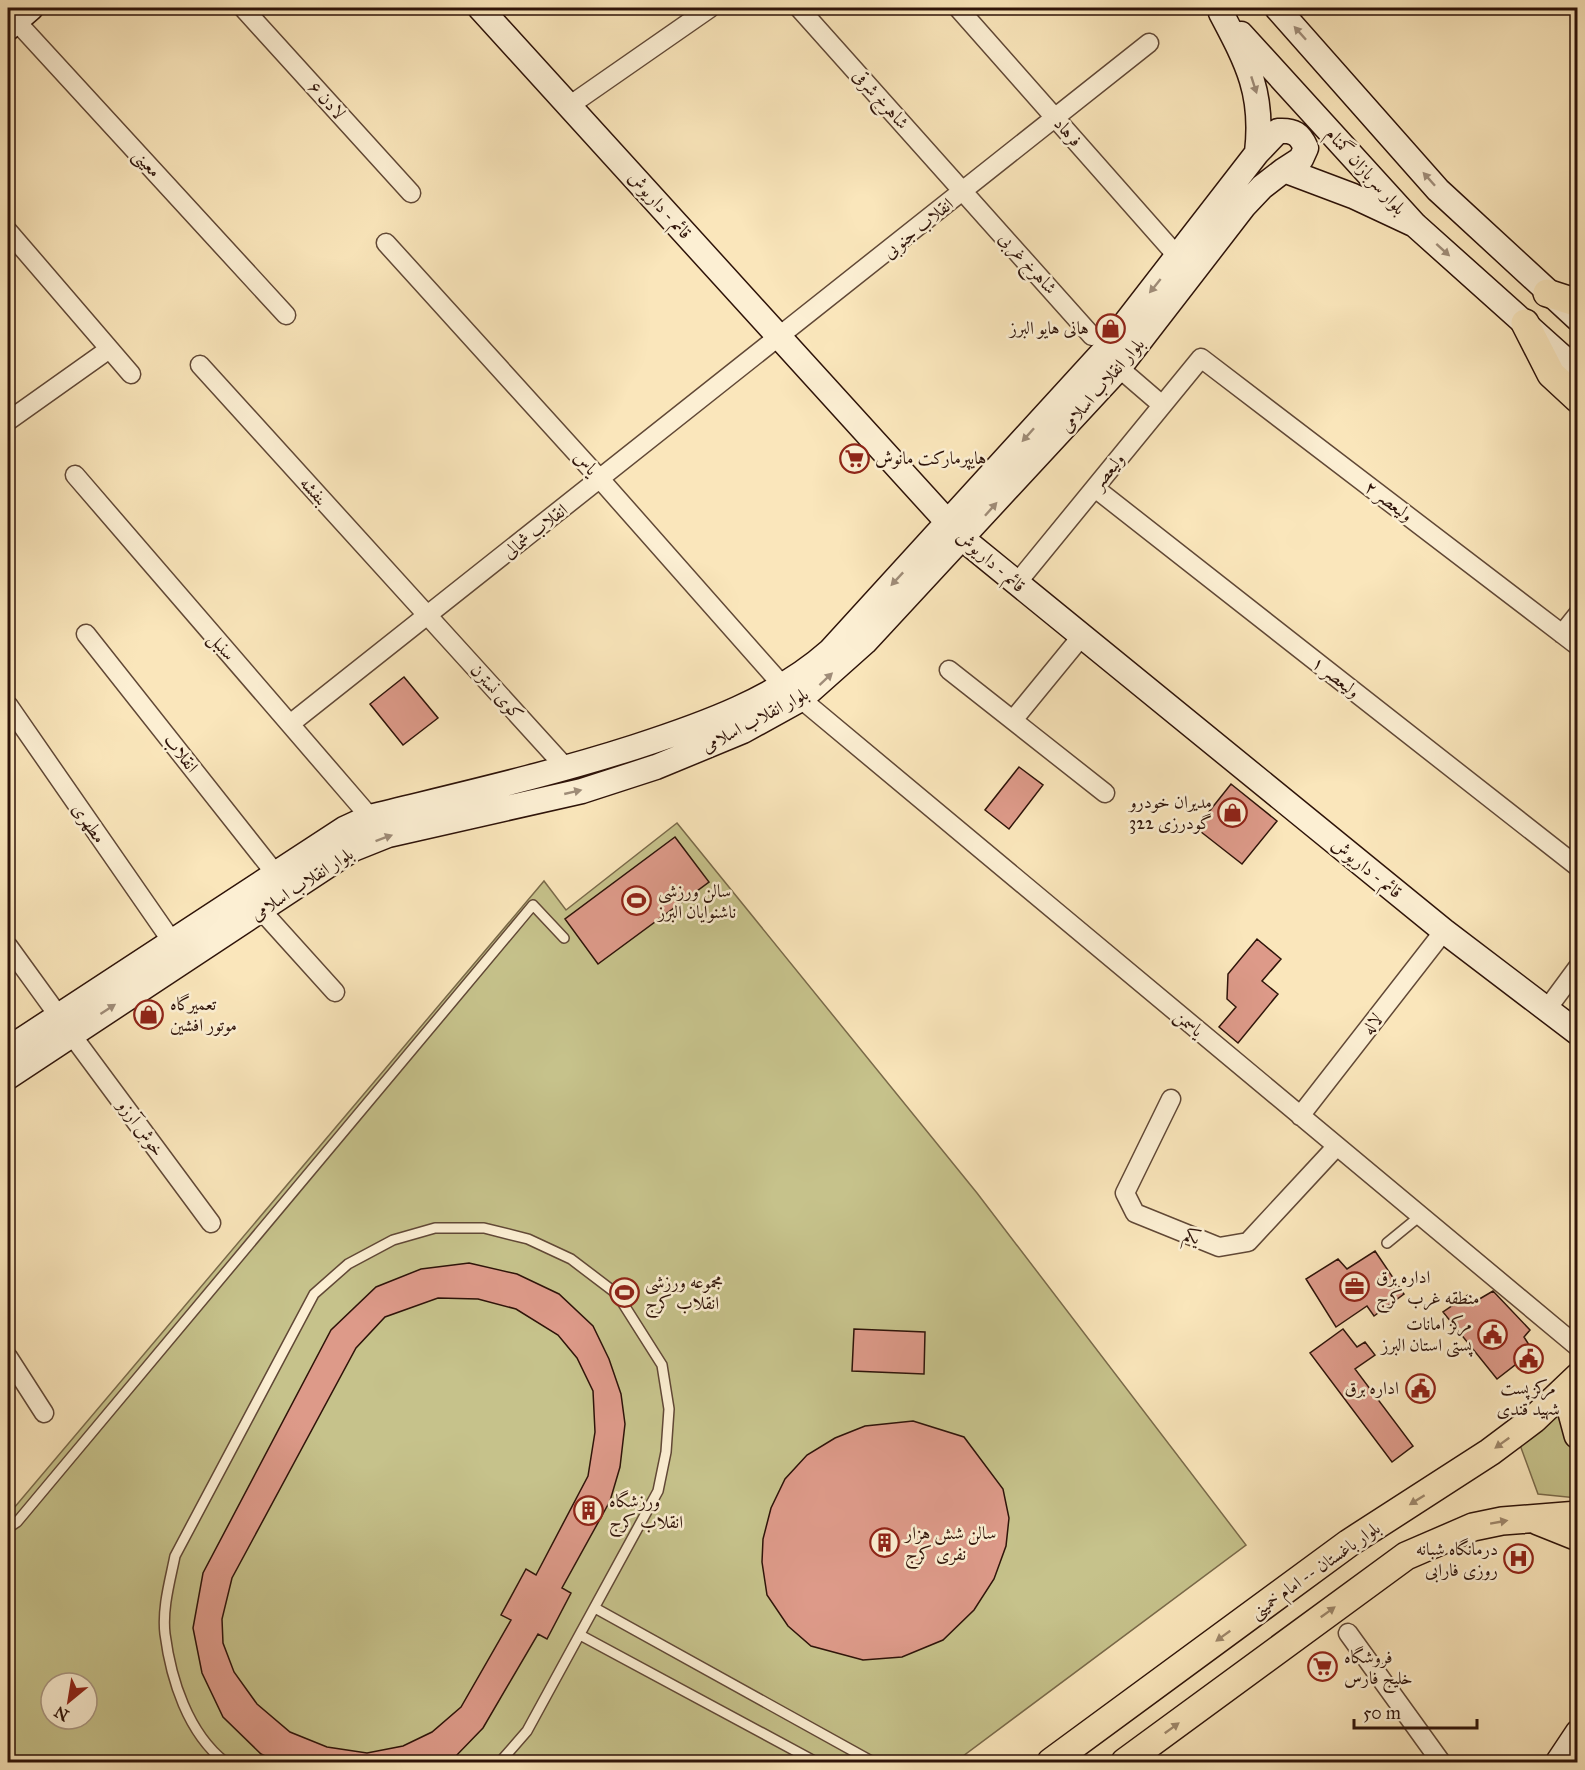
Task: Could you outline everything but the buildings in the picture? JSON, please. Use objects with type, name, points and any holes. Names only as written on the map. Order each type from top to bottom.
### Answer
[{"type":"main road","name":"قائم - داریوش","points":[[480,8],[956,531],[1016,584],[1444,931],[1578,1033]]},
{"type":"main road","points":[[1277,8],[1438,190],[1547,293],[1578,319]]},
{"type":"main road","name":"بلوار انقلاب اسلامی","points":[[1219,10],[1246,60],[1257,96],[1261,122],[1257,153]]},
{"type":"main road","name":"بلوار سربازان گمنام","points":[[1219,10],[1415,225],[1578,371]]},
{"type":"main road","name":"بلوار انقلاب اسلامی","points":[[8,1049],[65,1024],[261,909],[353,849],[380,839],[582,790],[656,767],[743,731],[792,692],[811,668],[956,531],[1119,368],[1244,206],[1262,187],[1301,159],[1306,148],[1301,136],[1291,131],[1278,131],[1257,153],[1103,352],[956,531]]},
{"type":"main road","points":[[1284,170],[1353,196],[1415,225]]},
{"type":"main road","points":[[1547,293],[1578,303]]},
{"type":"main road","points":[[1525,323],[1551,374],[1578,399]]},
{"type":"main road","name":"بلوار انقلاب اسلامی","points":[[8,1077],[65,1024],[171,940],[344,829],[370,817],[567,769],[672,735],[792,692]]},
{"type":"main road","points":[[1576,1379],[1571,1409],[1578,1435]]},
{"type":"main road","name":"بلوار باغستان -- امام خمینی","points":[[1051,1762],[1349,1543],[1497,1447],[1534,1419],[1576,1379]]},
{"type":"main road","points":[[1127,1761],[1406,1556],[1473,1527],[1531,1518],[1578,1515]]},
{"type":"main road","points":[[1531,1518],[1578,1536]]},
{"type":"main road","points":[[1558,1762],[1578,1732]]},
{"type":"street","name":"لادن ۶","points":[[243,8],[411,193]]},
{"type":"street","points":[[569,106],[710,8]]},
{"type":"street","name":"شاهرخ شرقی","points":[[799,8],[964,191]]},
{"type":"street","name":"فرهاد","points":[[958,8],[1178,257]]},
{"type":"street","name":"معینی","points":[[15,17],[286,315]]},
{"type":"street","name":"انقلاب جنوبی","points":[[780,338],[1149,43]]},
{"type":"street","name":"شاهرخ غربی","points":[[964,191],[1092,336]]},
{"type":"street","points":[[8,231],[131,374]]},
{"type":"street","name":"یاس","points":[[386,243],[792,692]]},
{"type":"street","name":"انقلاب شمالی","points":[[290,724],[780,338]]},
{"type":"street","points":[[8,421],[108,350]]},
{"type":"street","name":"ولیعصر","points":[[1016,584],[1201,358]]},
{"type":"street","name":"ولیعصر ۲","points":[[1201,358],[1578,646]]},
{"type":"street","name":"بنفشه","points":[[200,365],[428,616]]},
{"type":"street","points":[[1119,368],[1162,405]]},
{"type":"street","name":"سنبل","points":[[75,475],[370,817]]},
{"type":"street","name":"ولیعصر ۱","points":[[1095,488],[1578,867]]},
{"type":"street","points":[[1562,634],[1578,614]]},
{"type":"street","name":"کوی نسترن","points":[[428,616],[567,769]]},
{"type":"street","name":"انقلاب","points":[[86,634],[275,873]]},
{"type":"street","points":[[1013,720],[1081,637]]},
{"type":"street","points":[[949,670],[1105,793]]},
{"type":"street","name":"یاسمن","points":[[792,692],[1578,1347]]},
{"type":"street","name":"مطهری","points":[[8,705],[171,940]]},
{"type":"street","points":[[261,909],[335,992]]},
{"type":"street","name":"لاله","points":[[1300,1116],[1444,931]]},
{"type":"street","name":"خوش آرزو","points":[[8,946],[211,1223]]},
{"type":"street","points":[[1547,1010],[1578,967]]},
{"type":"street","name":"یکم","points":[[1171,1099],[1125,1193],[1135,1213],[1219,1247],[1248,1242],[1337,1146]]},
{"type":"street","points":[[8,1357],[44,1413]]},
{"type":"street","points":[[1348,1634],[1441,1762]]},
{"type":"lane","points":[[8,1528],[16,1522],[533,905],[564,938]]},
{"type":"lane","points":[[1387,1243],[1420,1216]]},
{"type":"lane","points":[[225,1762],[186,1714],[175,1675],[165,1633],[167,1597],[175,1556],[314,1294],[348,1264],[393,1240],[435,1228],[484,1228],[528,1239],[571,1259],[617,1294],[662,1365],[669,1409],[666,1452],[658,1491],[582,1636],[527,1731],[500,1762]]},
{"type":"lane","points":[[595,1608],[873,1762]]},
{"type":"lane","points":[[582,1636],[816,1762]]},
{"type":"shaded area","name":"مجموعه ورزشی انقلاب کرج","points":[[677,823],[977,1193],[1246,1545],[955,1762],[8,1762],[8,1515],[544,881],[566,910]]},
{"type":"shaded area","points":[[1562,1406],[1570,1444],[1577,1454],[1577,1498],[1538,1494],[1520,1445]]},
{"type":"place","name":"هانی هایو البرز","points":[[1110,328]]},
{"type":"place","name":"هایپرمارکت مانوش","points":[[854,458]]},
{"type":"place","name":"مدیران خودرو گودرزی 322","points":[[1233,812]]},
{"type":"place","name":"سالن ورزشی ناشنوایان البرز","points":[[637,901]]},
{"type":"place","name":"تعمیرگاه موتور افشین","points":[[149,1014]]},
{"type":"place","name":"اداره برق منطقه غرب کرج","points":[[1355,1287]]},
{"type":"place","name":"مجموعه ورزشی انقلاب کرج","points":[[624,1292]]},
{"type":"place","name":"مرکز امانات پستی استان البرز","points":[[1493,1334]]},
{"type":"place","name":"مرکز پست شهید قندی","points":[[1528,1359]]},
{"type":"place","name":"اداره برق","points":[[1420,1388]]},
{"type":"place","name":"ورزشگاه انقلاب کرج","points":[[588,1511]]},
{"type":"place","name":"سالن شش هزار نفری کرج","points":[[884,1543]]},
{"type":"place","name":"درمانگاه شبانه روزی فارابی","points":[[1519,1559]]},
{"type":"place","name":"فروشگاه خلیج فارس","points":[[1323,1667]]}]
